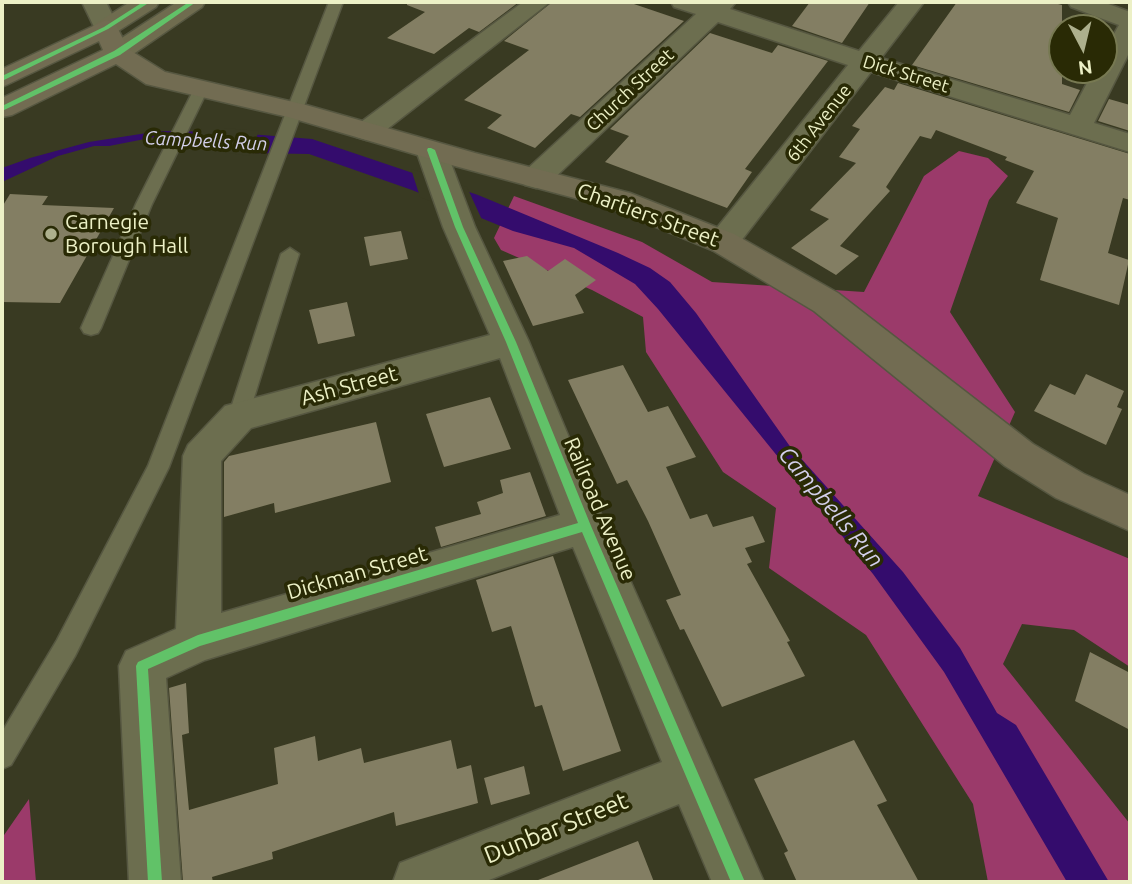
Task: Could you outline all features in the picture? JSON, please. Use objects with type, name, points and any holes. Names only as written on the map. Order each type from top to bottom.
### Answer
[{"type":"main road","points":[[2,79],[106,28],[147,2]]},
{"type":"main road","points":[[2,109],[117,53],[193,2]]},
{"type":"main road","points":[[106,28],[117,53]]},
{"type":"main road","name":"Chartiers Street","points":[[117,53],[156,78],[201,89],[291,122],[367,131],[619,200],[723,242],[826,302],[1019,455],[1070,486],[1130,514]]},
{"type":"street","points":[[94,2],[106,28]]},
{"type":"street","points":[[367,131],[538,2]]},
{"type":"street","name":"Dick Street","points":[[683,2],[718,7],[866,62],[1130,143]]},
{"type":"street","name":"6th Avenue","points":[[723,242],[912,2]]},
{"type":"street","points":[[1080,2],[1130,20]]},
{"type":"street","name":"Church Street","points":[[536,178],[718,7]]},
{"type":"street","points":[[1078,126],[1130,27]]},
{"type":"street","name":"Railroad Avenue","points":[[430,150],[459,226],[511,342],[585,526],[738,882]]},
{"type":"street","name":"Ash Street","points":[[237,417],[511,342]]},
{"type":"street","points":[[198,640],[202,456],[237,417]]},
{"type":"street","name":"Dickman Street","points":[[155,882],[142,666],[198,640],[585,526]]},
{"type":"street","name":"Dunbar Street","points":[[419,882],[693,774]]},
{"type":"lane","points":[[2,756],[66,648],[158,467],[336,2]]},
{"type":"lane","points":[[91,328],[144,204],[201,89]]},
{"type":"lane","points":[[237,417],[290,254]]},
{"type":"shaded area","points":[[959,151],[988,158],[1008,176],[989,200],[950,312],[1015,412],[978,496],[1130,559],[1130,667],[1074,630],[1022,624],[1003,664],[1130,824],[1130,882],[988,882],[973,804],[866,635],[769,568],[776,508],[723,472],[646,352],[643,317],[592,290],[501,250],[494,238],[514,196],[642,242],[712,282],[864,292],[924,176]]},
{"type":"shaded area","points":[[29,799],[36,882],[2,882],[2,838]]},
{"type":"water","name":"Campbells Run","points":[[160,131],[224,132],[312,139],[478,195],[618,253],[650,268],[670,282],[696,313],[789,445],[903,572],[960,648],[997,713],[1016,725],[1109,882],[1067,882],[944,672],[873,574],[635,284],[574,248],[513,231],[412,190],[309,154],[251,153],[155,137],[109,146],[94,146],[58,156],[2,182],[2,168],[30,158],[89,142]]},
{"type":"pier","points":[[202,128],[259,131],[249,156],[196,148]]},
{"type":"pier","points":[[411,169],[467,187],[483,222],[420,197]]},
{"type":"building","points":[[407,2],[519,2],[479,32],[469,28],[434,54],[387,38],[425,12],[407,5]]},
{"type":"building","points":[[552,2],[628,2],[684,21],[580,117],[571,114],[535,148],[487,128],[502,115],[464,100],[529,50],[504,41]]},
{"type":"building","points":[[810,2],[870,2],[842,43],[792,26]]},
{"type":"building","points":[[957,2],[1050,2],[1062,5],[1062,14],[1048,14],[1048,84],[1062,84],[1080,90],[1069,112],[912,65]]},
{"type":"building","points":[[710,33],[772,53],[778,45],[828,61],[745,169],[752,172],[727,208],[605,162],[629,136],[610,129]]},
{"type":"building","points":[[898,83],[1130,154],[1130,200],[1123,198],[1108,253],[1129,260],[1119,305],[1040,280],[1058,218],[1016,203],[1034,171],[1005,160],[1007,157],[936,130],[931,139],[920,136],[886,187],[890,191],[840,246],[859,256],[836,275],[791,248],[829,219],[810,210],[856,163],[839,157],[860,129],[852,126],[885,87],[894,90]]},
{"type":"building","points":[[1109,99],[1130,105],[1130,131],[1098,121]]},
{"type":"building","name":"Carnegie Borough Hall","points":[[10,194],[48,196],[42,205],[114,208],[60,303],[2,302],[2,207]]},
{"type":"building","points":[[401,231],[408,259],[370,266],[364,237]]},
{"type":"building","points":[[527,256],[548,271],[565,259],[596,280],[575,295],[584,313],[533,326],[503,261]]},
{"type":"building","points":[[347,302],[355,336],[318,344],[309,310]]},
{"type":"building","points":[[623,365],[648,412],[668,406],[696,457],[666,467],[690,519],[707,514],[713,527],[753,516],[765,542],[745,548],[752,562],[747,564],[790,641],[787,642],[805,676],[722,707],[684,629],[680,630],[666,600],[681,595],[648,521],[627,480],[617,484],[568,380]]},
{"type":"building","points":[[1086,374],[1124,391],[1117,407],[1122,409],[1106,445],[1034,411],[1050,384],[1075,395]]},
{"type":"building","points":[[490,397],[511,449],[444,467],[426,414]]},
{"type":"building","points":[[376,422],[391,482],[275,513],[274,503],[224,517],[224,462],[229,456]]},
{"type":"building","points":[[530,472],[546,516],[441,547],[435,527],[481,514],[477,502],[503,493],[500,480]]},
{"type":"building","points":[[553,556],[621,751],[563,771],[542,705],[535,707],[511,626],[492,632],[476,580]]},
{"type":"building","points":[[1090,652],[1130,673],[1130,730],[1075,701]]},
{"type":"building","points":[[186,683],[189,733],[182,735],[189,810],[278,784],[274,748],[315,736],[318,761],[361,748],[364,763],[451,740],[457,769],[471,765],[478,803],[396,826],[394,812],[272,852],[273,859],[212,877],[213,882],[183,882],[169,688]]},
{"type":"building","points":[[854,740],[887,801],[877,805],[919,882],[797,882],[784,853],[788,851],[754,779]]},
{"type":"building","points":[[524,766],[530,794],[491,805],[484,778]]},
{"type":"building","points":[[638,841],[654,882],[538,882],[538,880]]},
{"type":"cycle path","points":[[2,79],[106,28],[147,2]]},
{"type":"cycle path","points":[[2,109],[117,53],[193,2]]},
{"type":"cycle path","points":[[431,150],[459,227],[511,342],[585,526],[738,882]]},
{"type":"cycle path","points":[[155,882],[142,666],[198,641],[585,526]]},
{"type":"place","name":"Carnegie Borough Hall","points":[[51,234]]}]
